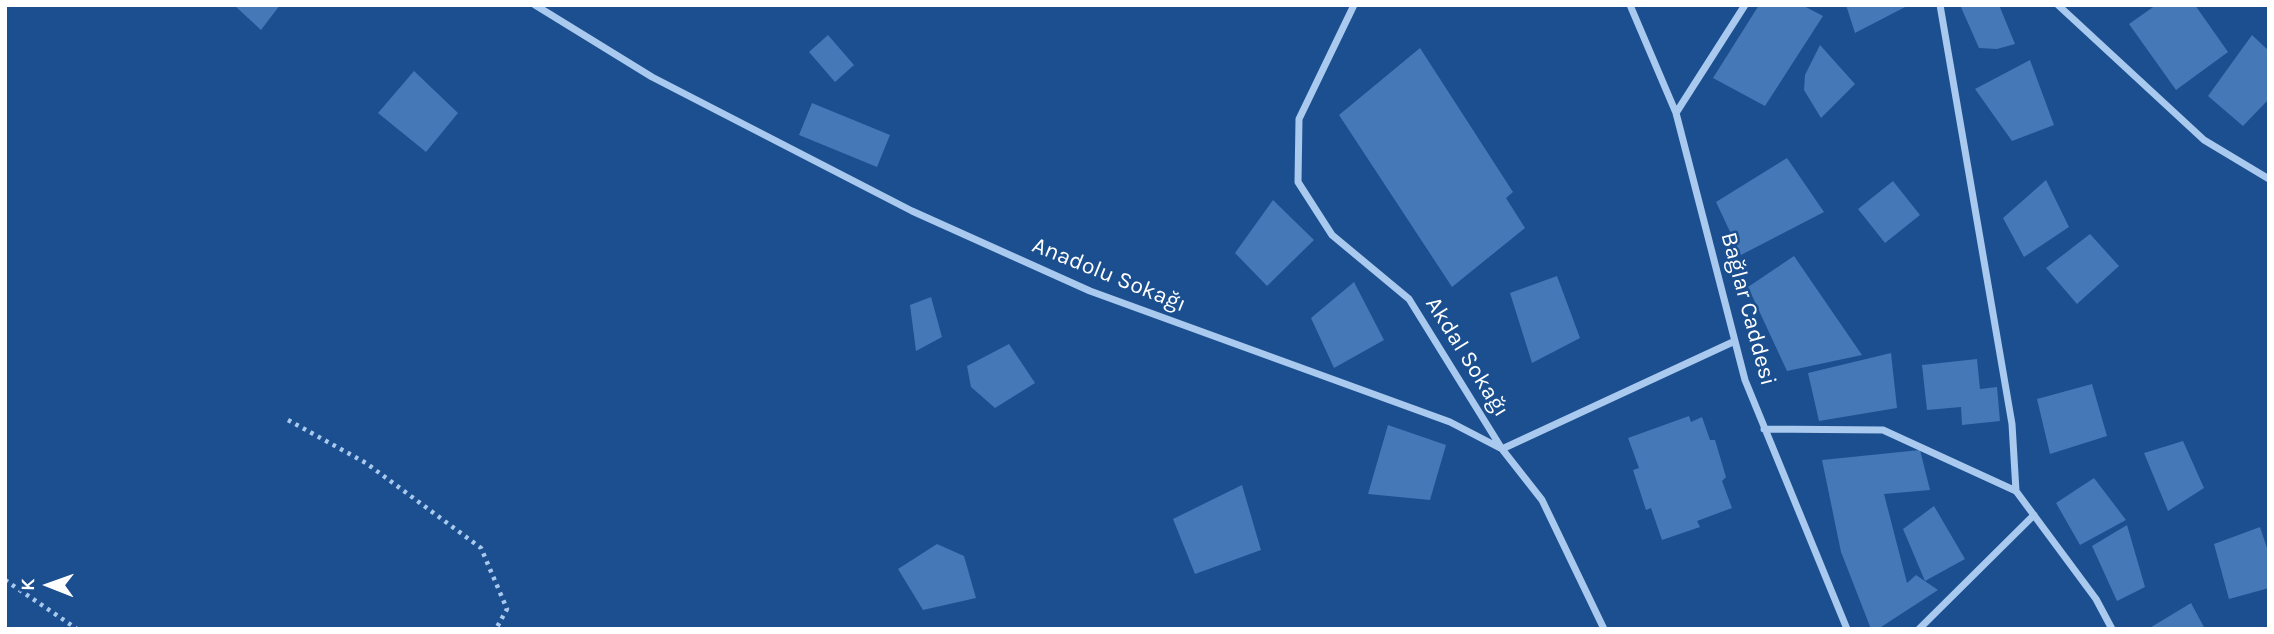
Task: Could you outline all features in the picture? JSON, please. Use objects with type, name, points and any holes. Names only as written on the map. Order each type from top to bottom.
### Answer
[{"type":"street","name":"Anadolu Sokağı","points":[[535,5],[652,77],[912,212],[1090,291],[1450,422],[1502,449],[1542,500],[1604,629]]},
{"type":"street","name":"Akdal Sokağı","points":[[1354,5],[1299,118],[1298,182],[1332,235],[1409,299],[1502,449]]},
{"type":"street","name":"Bağlar Caddesi","points":[[1630,5],[1676,113],[1745,380],[1847,629]]},
{"type":"street","points":[[1676,113],[1745,5]]},
{"type":"street","points":[[1940,5],[2012,424],[2016,491]]},
{"type":"street","points":[[2058,5],[2204,140],[2269,179]]},
{"type":"street","points":[[1502,449],[1735,341]]},
{"type":"street","points":[[1764,429],[1883,430],[2016,491],[2096,599],[2112,629]]},
{"type":"street","points":[[1919,629],[2034,515]]},
{"type":"path","points":[[288,420],[366,463],[481,548],[507,609],[496,629]]},
{"type":"path","points":[[5,580],[77,629]]},
{"type":"building","points":[[234,5],[280,5],[261,30]]},
{"type":"building","points":[[1759,5],[1802,5],[1823,16],[1765,106],[1713,78]]},
{"type":"building","points":[[1846,5],[1909,5],[1855,33]]},
{"type":"building","points":[[1960,5],[1999,5],[2015,44],[1997,49],[1979,48]]},
{"type":"building","points":[[2156,5],[2195,5],[2228,52],[2176,90],[2129,24]]},
{"type":"building","points":[[828,35],[854,65],[835,82],[809,52]]},
{"type":"building","points":[[2252,35],[2269,51],[2269,99],[2243,126],[2208,96]]},
{"type":"building","points":[[1820,45],[1855,84],[1821,118],[1804,90],[1805,75]]},
{"type":"building","points":[[1420,48],[1513,192],[1506,198],[1525,228],[1452,287],[1339,115]]},
{"type":"building","points":[[2030,60],[2054,125],[2012,141],[1975,89]]},
{"type":"building","points":[[414,71],[458,113],[426,152],[378,113]]},
{"type":"building","points":[[812,103],[890,135],[877,167],[799,135]]},
{"type":"building","points":[[1787,158],[1824,212],[1741,255],[1716,202]]},
{"type":"building","points":[[2046,180],[2069,227],[2024,257],[2003,218]]},
{"type":"building","points":[[1893,181],[1920,215],[1885,243],[1858,209]]},
{"type":"building","points":[[1273,200],[1314,240],[1267,286],[1235,253]]},
{"type":"building","points":[[2090,234],[2119,266],[2077,304],[2046,268]]},
{"type":"building","points":[[1794,256],[1862,355],[1787,371],[1748,287]]},
{"type":"building","points":[[1557,276],[1580,338],[1532,363],[1510,293]]},
{"type":"building","points":[[1354,282],[1384,340],[1334,368],[1311,318]]},
{"type":"building","points":[[931,297],[942,337],[916,351],[910,305]]},
{"type":"building","points":[[1009,344],[1035,383],[995,408],[971,387],[967,366]]},
{"type":"building","points":[[1891,353],[1897,408],[1819,421],[1808,373]]},
{"type":"building","points":[[1977,359],[1980,389],[1997,387],[2000,421],[1962,425],[1961,407],[1927,410],[1922,365]]},
{"type":"building","points":[[2092,384],[2107,436],[2050,454],[2037,399]]},
{"type":"building","points":[[1689,416],[1691,422],[1702,417],[1710,440],[1715,440],[1726,477],[1722,481],[1732,508],[1697,521],[1700,527],[1662,540],[1651,508],[1646,510],[1633,470],[1639,468],[1628,438]]},
{"type":"building","points":[[1388,425],[1446,445],[1430,500],[1368,494]]},
{"type":"building","points":[[2183,441],[2204,488],[2168,511],[2144,453]]},
{"type":"building","points":[[1920,450],[1930,490],[1884,494],[1907,583],[1916,575],[1938,590],[1878,629],[1871,629],[1841,552],[1822,460]]},
{"type":"building","points":[[2094,478],[2126,520],[2080,545],[2056,503]]},
{"type":"building","points":[[1242,485],[1261,550],[1195,574],[1173,519]]},
{"type":"building","points":[[1934,506],[1965,559],[1925,581],[1903,529]]},
{"type":"building","points":[[2127,525],[2145,587],[2117,601],[2092,546]]},
{"type":"building","points":[[2260,527],[2269,554],[2269,588],[2229,599],[2214,544]]},
{"type":"building","points":[[937,544],[964,556],[976,598],[923,610],[898,569]]},
{"type":"building","points":[[2191,603],[2205,629],[2148,629]]}]
